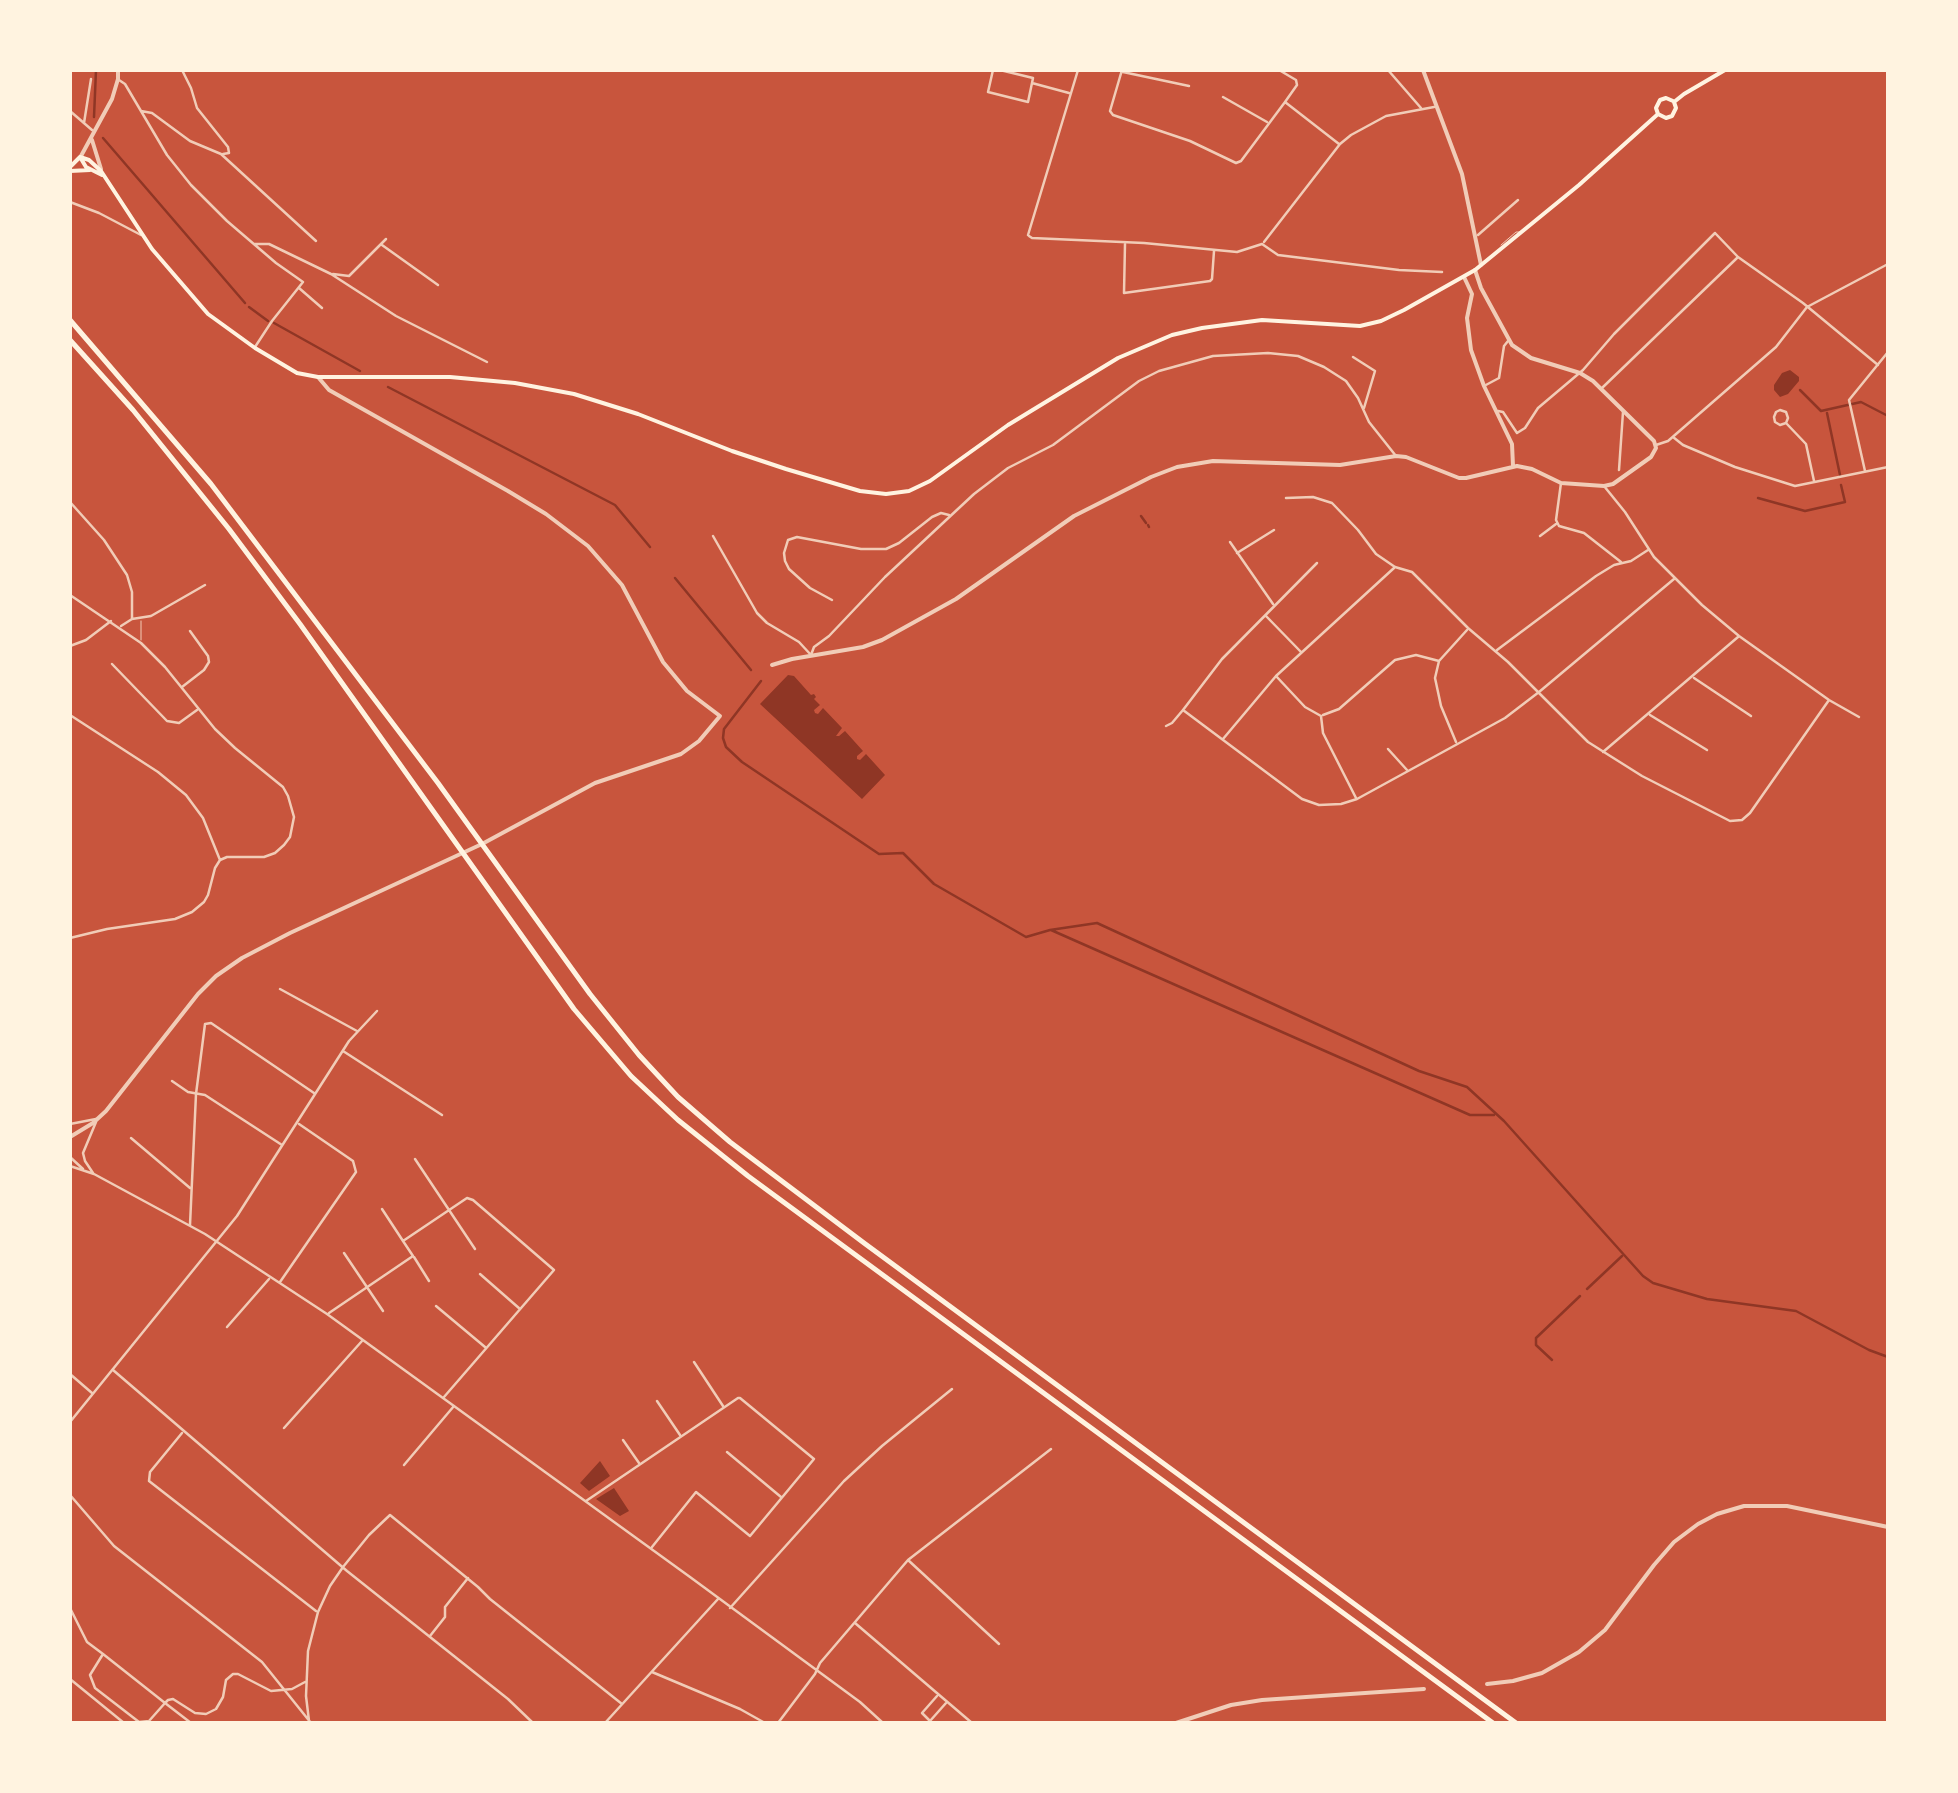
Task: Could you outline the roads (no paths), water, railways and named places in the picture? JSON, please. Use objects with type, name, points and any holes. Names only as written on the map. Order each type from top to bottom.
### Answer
[{"type":"highway","points":[[70,320],[211,484],[438,783],[552,942],[639,1055],[678,1097],[712,1127],[1003,1346],[1516,1723]]},
{"type":"highway","points":[[70,340],[230,528],[574,1009],[644,1088],[706,1144],[1493,1723]]},
{"type":"main road","points":[[1674,102],[1725,70]]},
{"type":"main road","points":[[1660,100],[1674,102],[1672,116],[1658,114],[1660,100]]},
{"type":"main road","points":[[80,156],[91,161],[104,176],[142,236],[208,314],[284,367],[318,378],[450,377],[574,394],[786,469],[860,492],[886,494],[909,491],[930,481],[1008,425],[1118,358],[1150,344],[1202,328],[1262,320],[1360,326],[1392,316],[1475,270],[1658,114]]},
{"type":"main road","points":[[80,156],[71,166],[104,176]]},
{"type":"main road","points":[[80,156],[92,171]]},
{"type":"street","points":[[80,156],[112,99],[118,70]]},
{"type":"street","points":[[182,70],[197,108],[228,148],[229,153],[221,154]]},
{"type":"street","points":[[993,70],[988,92],[1028,102],[1033,78],[1000,70]]},
{"type":"street","points":[[1023,239],[1028,236],[1078,70]]},
{"type":"street","points":[[1189,86],[1122,71],[1110,111],[1236,163],[1242,161],[1296,85],[1296,80],[1279,70]]},
{"type":"street","points":[[1388,70],[1422,109]]},
{"type":"street","points":[[1423,70],[1462,174],[1481,265]]},
{"type":"street","points":[[84,123],[91,79]]},
{"type":"street","points":[[118,79],[180,172],[226,220],[303,282],[254,348]]},
{"type":"street","points":[[1032,83],[1071,93]]},
{"type":"street","points":[[1223,97],[1268,122]]},
{"type":"street","points":[[1285,102],[1340,144]]},
{"type":"street","points":[[1028,236],[1237,252],[1262,244],[1340,144],[1374,121],[1399,112],[1436,107]]},
{"type":"street","points":[[140,111],[152,113],[190,141],[221,154],[316,241]]},
{"type":"street","points":[[70,112],[95,132]]},
{"type":"street","points":[[92,139],[104,176]]},
{"type":"street","points":[[1475,237],[1518,200]]},
{"type":"street","points":[[70,202],[142,236]]},
{"type":"street","points":[[1496,411],[1503,412],[1514,431],[1528,426],[1538,408],[1580,373],[1715,233],[1738,257],[1878,365]]},
{"type":"street","points":[[331,274],[349,276],[386,239]]},
{"type":"street","points":[[1125,242],[1124,293],[1210,280],[1214,249]]},
{"type":"street","points":[[253,244],[269,244],[331,274],[385,310],[486,362]]},
{"type":"street","points":[[381,244],[438,285]]},
{"type":"street","points":[[1262,244],[1278,255],[1442,272]]},
{"type":"street","points":[[1601,389],[1738,257]]},
{"type":"street","points":[[1656,446],[1664,444],[1776,347],[1807,307],[1888,264]]},
{"type":"street","points":[[1475,270],[1509,340],[1531,358],[1580,373],[1601,389],[1656,446]]},
{"type":"street","points":[[1464,277],[1472,291],[1467,328],[1472,350],[1484,386],[1512,444],[1513,466]]},
{"type":"street","points":[[297,287],[322,308]]},
{"type":"street","points":[[1472,291],[1481,288]]},
{"type":"street","points":[[1484,386],[1498,380],[1504,346],[1509,340]]},
{"type":"street","points":[[1865,472],[1848,400],[1888,352]]},
{"type":"street","points":[[812,655],[814,646],[950,515],[1008,468],[1053,445],[1139,380],[1158,371],[1213,356],[1298,356],[1337,374],[1352,388],[1396,456]]},
{"type":"street","points":[[1353,357],[1375,371],[1363,410]]},
{"type":"street","points":[[70,1136],[106,1111],[198,994],[226,969],[290,934],[482,844],[595,783],[680,754],[699,741],[720,716],[687,691],[663,662],[625,591],[588,546],[521,498],[329,390],[318,378]]},
{"type":"street","points":[[1619,470],[1623,412]]},
{"type":"street","points":[[1786,423],[1806,444],[1814,482]]},
{"type":"street","points":[[1673,436],[1688,448],[1795,486],[1888,467]]},
{"type":"street","points":[[772,665],[882,640],[956,599],[1074,516],[1165,471],[1192,463],[1340,466],[1396,456],[1459,478],[1513,466],[1532,469],[1561,483],[1604,486],[1613,484],[1651,457],[1656,446]]},
{"type":"street","points":[[1540,536],[1557,523],[1561,483]]},
{"type":"street","points":[[1604,486],[1674,579],[1739,636],[1858,717]]},
{"type":"street","points":[[1286,498],[1314,497],[1332,502],[1371,550],[1395,567],[1412,572],[1602,752],[1671,792],[1736,822],[1750,813],[1829,700]]},
{"type":"street","points":[[70,502],[104,540],[127,575],[132,592],[132,619]]},
{"type":"street","points":[[832,600],[810,588],[790,570],[784,553],[788,540],[803,538],[860,549],[886,549],[941,512],[950,515]]},
{"type":"street","points":[[1557,523],[1584,533],[1622,563]]},
{"type":"street","points":[[1238,552],[1274,530]]},
{"type":"street","points":[[713,536],[757,614],[800,642],[812,655]]},
{"type":"street","points":[[1230,542],[1274,606]]},
{"type":"street","points":[[1496,651],[1596,576],[1631,562],[1648,549]]},
{"type":"street","points":[[1166,726],[1172,724],[1222,659],[1317,563]]},
{"type":"street","points":[[1222,740],[1276,676],[1395,567]]},
{"type":"street","points":[[1183,710],[1302,800],[1319,805],[1341,804],[1357,799],[1505,718],[1674,579]]},
{"type":"street","points":[[120,627],[132,619],[150,616],[204,585]]},
{"type":"street","points":[[70,596],[141,643],[235,748],[283,788],[294,817],[290,838],[275,852],[264,857],[220,860],[208,895],[192,912],[175,919],[70,938]]},
{"type":"street","points":[[1265,616],[1301,652]]},
{"type":"street","points":[[70,646],[111,621]]},
{"type":"street","points":[[1457,743],[1436,691],[1435,678],[1439,661],[1468,628]]},
{"type":"street","points":[[181,688],[210,662],[190,631]]},
{"type":"street","points":[[1602,752],[1739,636]]},
{"type":"street","points":[[1322,716],[1338,709],[1395,660],[1416,656],[1439,661]]},
{"type":"street","points":[[112,664],[167,721],[179,723],[198,709]]},
{"type":"street","points":[[1276,676],[1306,707],[1322,716]]},
{"type":"street","points":[[1692,677],[1751,716]]},
{"type":"street","points":[[1648,714],[1708,750]]},
{"type":"street","points":[[70,715],[158,772],[186,795],[204,818],[220,860]]},
{"type":"street","points":[[1322,716],[1323,733],[1357,799]]},
{"type":"street","points":[[1388,749],[1408,771]]},
{"type":"street","points":[[280,990],[356,1031]]},
{"type":"street","points":[[70,1422],[237,1216],[342,1051],[378,1011]]},
{"type":"street","points":[[190,1226],[196,1094],[204,1027],[211,1023],[315,1094]]},
{"type":"street","points":[[342,1051],[442,1115]]},
{"type":"street","points":[[172,1081],[188,1092],[205,1096],[283,1146]]},
{"type":"street","points":[[70,1124],[98,1118]]},
{"type":"street","points":[[94,1174],[82,1153],[98,1118]]},
{"type":"street","points":[[279,1284],[356,1172],[353,1161],[297,1123]]},
{"type":"street","points":[[131,1138],[190,1188]]},
{"type":"street","points":[[70,1158],[84,1170]]},
{"type":"street","points":[[415,1159],[475,1249]]},
{"type":"street","points":[[70,1166],[94,1174],[190,1226],[327,1314],[860,1702],[883,1723]]},
{"type":"street","points":[[403,1241],[467,1198],[554,1270],[444,1399]]},
{"type":"street","points":[[382,1209],[430,1281]]},
{"type":"street","points":[[344,1253],[383,1312]]},
{"type":"street","points":[[327,1314],[413,1256]]},
{"type":"street","points":[[480,1274],[520,1308]]},
{"type":"street","points":[[227,1327],[270,1278]]},
{"type":"street","points":[[436,1306],[486,1348]]},
{"type":"street","points":[[284,1428],[363,1340]]},
{"type":"street","points":[[694,1362],[724,1408]]},
{"type":"street","points":[[113,1370],[533,1723]]},
{"type":"street","points":[[70,1374],[93,1394]]},
{"type":"street","points":[[730,1608],[844,1481],[952,1389]]},
{"type":"street","points":[[585,1502],[740,1398],[814,1459],[750,1536],[696,1492],[650,1549]]},
{"type":"street","points":[[658,1402],[681,1436]]},
{"type":"street","points":[[404,1465],[454,1406]]},
{"type":"street","points":[[183,1432],[150,1472],[150,1482],[318,1612]]},
{"type":"street","points":[[624,1440],[640,1464]]},
{"type":"street","points":[[778,1723],[854,1622],[908,1560],[1051,1449]]},
{"type":"street","points":[[727,1452],[782,1498]]},
{"type":"street","points":[[70,1496],[114,1546],[262,1662],[310,1722]]},
{"type":"street","points":[[1487,1684],[1542,1672],[1578,1652],[1605,1630],[1674,1542],[1717,1514],[1744,1506],[1787,1506],[1888,1527]]},
{"type":"street","points":[[310,1722],[308,1651],[318,1612],[343,1567],[390,1515],[622,1704]]},
{"type":"street","points":[[908,1560],[999,1644]]},
{"type":"street","points":[[429,1637],[445,1617],[445,1607],[468,1578]]},
{"type":"street","points":[[605,1723],[718,1598]]},
{"type":"street","points":[[70,1608],[88,1642],[191,1723]]},
{"type":"street","points":[[854,1622],[972,1723]]},
{"type":"street","points":[[103,1654],[92,1669],[91,1682],[134,1720],[144,1723],[168,1700],[195,1713],[211,1712],[221,1704],[226,1680],[233,1674],[266,1690],[284,1690],[306,1681]]},
{"type":"street","points":[[651,1672],[765,1723]]},
{"type":"street","points":[[70,1679],[124,1723]]},
{"type":"street","points":[[1176,1723],[1231,1705],[1262,1700],[1424,1688]]},
{"type":"street","points":[[938,1694],[922,1714],[931,1722],[947,1702]]},
{"type":"street","points":[[108,1710],[114,1703]]},
{"type":"lane","points":[[140,618],[141,643]]},
{"type":"waterway","points":[[94,117],[96,70]]},
{"type":"waterway","points":[[103,138],[245,303]]},
{"type":"waterway","points":[[249,307],[268,321]]},
{"type":"waterway","points":[[274,323],[360,371]]},
{"type":"waterway","points":[[388,387],[615,505],[650,547]]},
{"type":"waterway","points":[[1800,390],[1821,411],[1861,402],[1888,416]]},
{"type":"waterway","points":[[1827,413],[1840,475]]},
{"type":"waterway","points":[[1758,498],[1805,511],[1845,502],[1841,485]]},
{"type":"waterway","points":[[1141,516],[1146,523]]},
{"type":"waterway","points":[[675,578],[751,670]]},
{"type":"waterway","points":[[761,681],[724,729],[726,747],[742,762],[879,854],[903,853],[934,884],[1026,937],[1097,923],[1419,1071],[1467,1087],[1504,1121],[1653,1283],[1707,1299],[1796,1311],[1888,1357]]},
{"type":"waterway","points":[[1051,930],[1470,1115],[1494,1115]]},
{"type":"waterway","points":[[1587,1289],[1622,1256]]},
{"type":"waterway","points":[[1552,1360],[1536,1345],[1536,1338],[1580,1296]]}]
